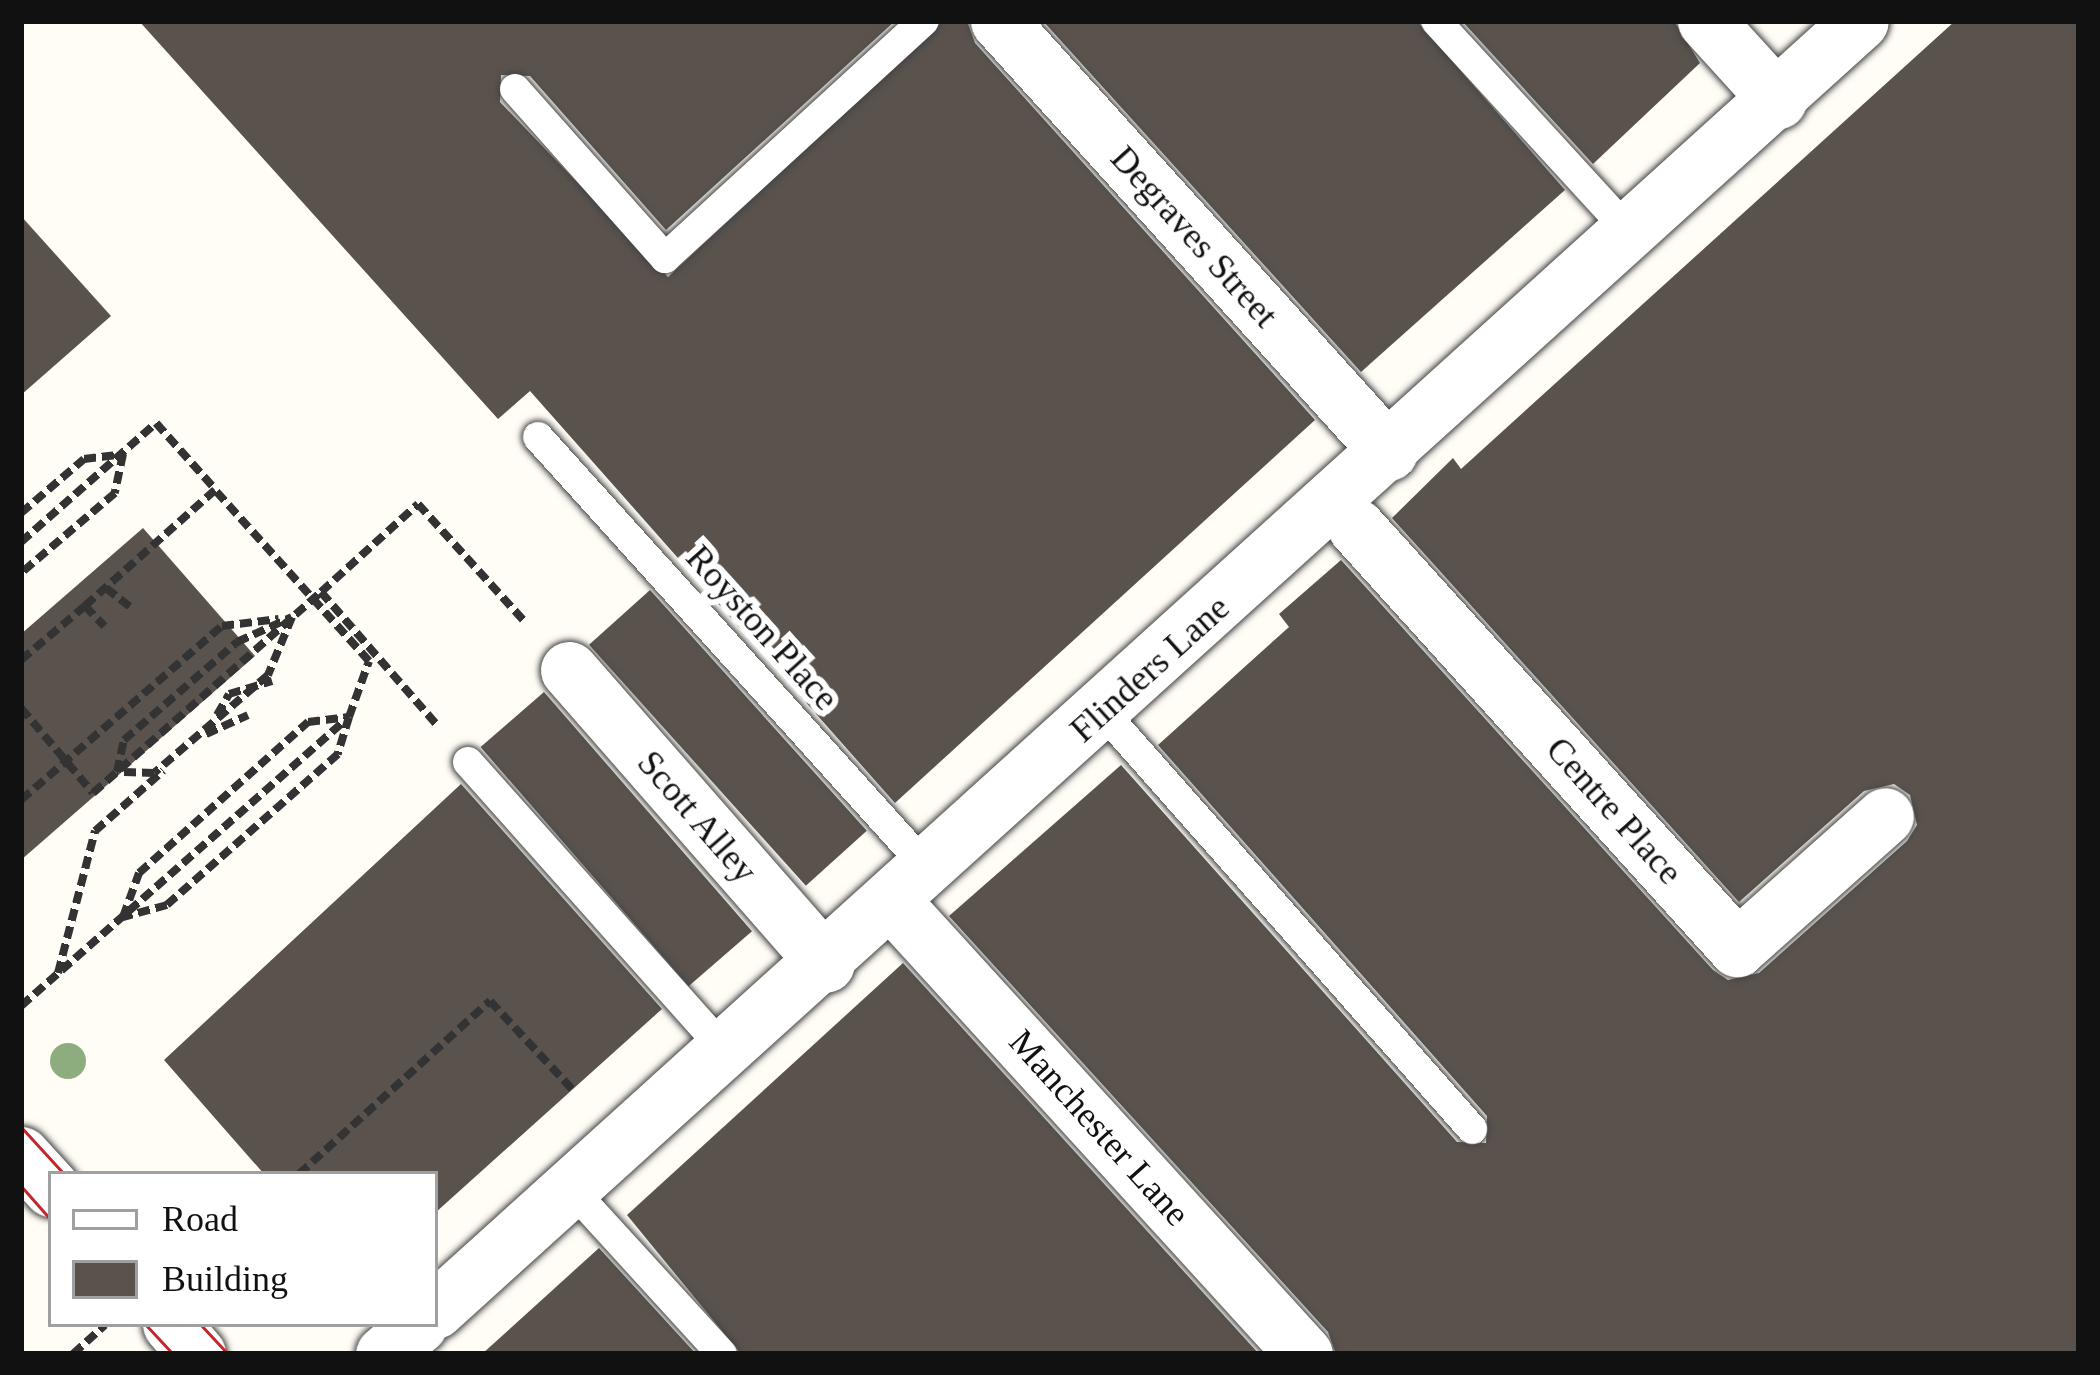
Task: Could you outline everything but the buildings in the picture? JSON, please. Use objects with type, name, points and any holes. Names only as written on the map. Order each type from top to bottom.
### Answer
[{"type":"street","name":"Degraves Street","points":[[999,21],[1389,452]]},
{"type":"street","points":[[1706,21],[1778,100]]},
{"type":"street","name":"Flinders Lane","points":[[438,1307],[728,1053],[1860,21]]},
{"type":"street","name":"Centre Place","points":[[1356,527],[1737,948],[1885,816]]},
{"type":"street","name":"Scott Alley","points":[[568,670],[826,964]]},
{"type":"street","name":"Manchester Lane","points":[[911,887],[1304,1354]]},
{"type":"street","points":[[21,1154],[48,1185]]},
{"type":"street","points":[[174,1327],[197,1354]]},
{"type":"street","points":[[384,1354],[416,1327]]},
{"type":"lane","points":[[515,89],[665,258],[924,21]]},
{"type":"lane","points":[[1436,21],[1631,234]]},
{"type":"lane","name":"Royston Place","points":[[538,436],[911,887]]},
{"type":"lane","points":[[1103,712],[1472,1129]]},
{"type":"lane","points":[[469,761],[728,1053]]},
{"type":"lane","points":[[574,1192],[722,1354]]},
{"type":"path","points":[[21,542],[156,423],[369,661],[338,754],[167,905],[123,917]]},
{"type":"path","points":[[21,513],[84,459],[123,454]]},
{"type":"path","points":[[21,573],[115,493],[123,454]]},
{"type":"path","points":[[21,661],[215,490]]},
{"type":"path","points":[[21,708],[93,793],[418,504],[568,670]]},
{"type":"path","points":[[110,585],[130,607]]},
{"type":"path","points":[[321,592],[469,761]]},
{"type":"path","points":[[85,606],[104,626]]},
{"type":"path","points":[[21,800],[222,626],[292,617]]},
{"type":"path","points":[[117,772],[124,740],[237,642],[292,617]]},
{"type":"path","points":[[117,772],[154,772],[268,675],[292,617]]},
{"type":"path","points":[[208,732],[229,694],[272,682]]},
{"type":"path","points":[[58,973],[95,831],[208,732],[248,716]]},
{"type":"path","points":[[21,1006],[349,717]]},
{"type":"path","points":[[123,917],[139,873],[291,737],[349,717]]},
{"type":"path","points":[[302,1171],[490,1001],[574,1090]]},
{"type":"path","points":[[73,1354],[103,1327]]},
{"type":"tram line","points":[[21,1127],[61,1171]]},
{"type":"tram line","points":[[21,1186],[48,1217]]},
{"type":"tram line","points":[[148,1327],[173,1354]]},
{"type":"tram line","points":[[203,1327],[228,1354]]}]
